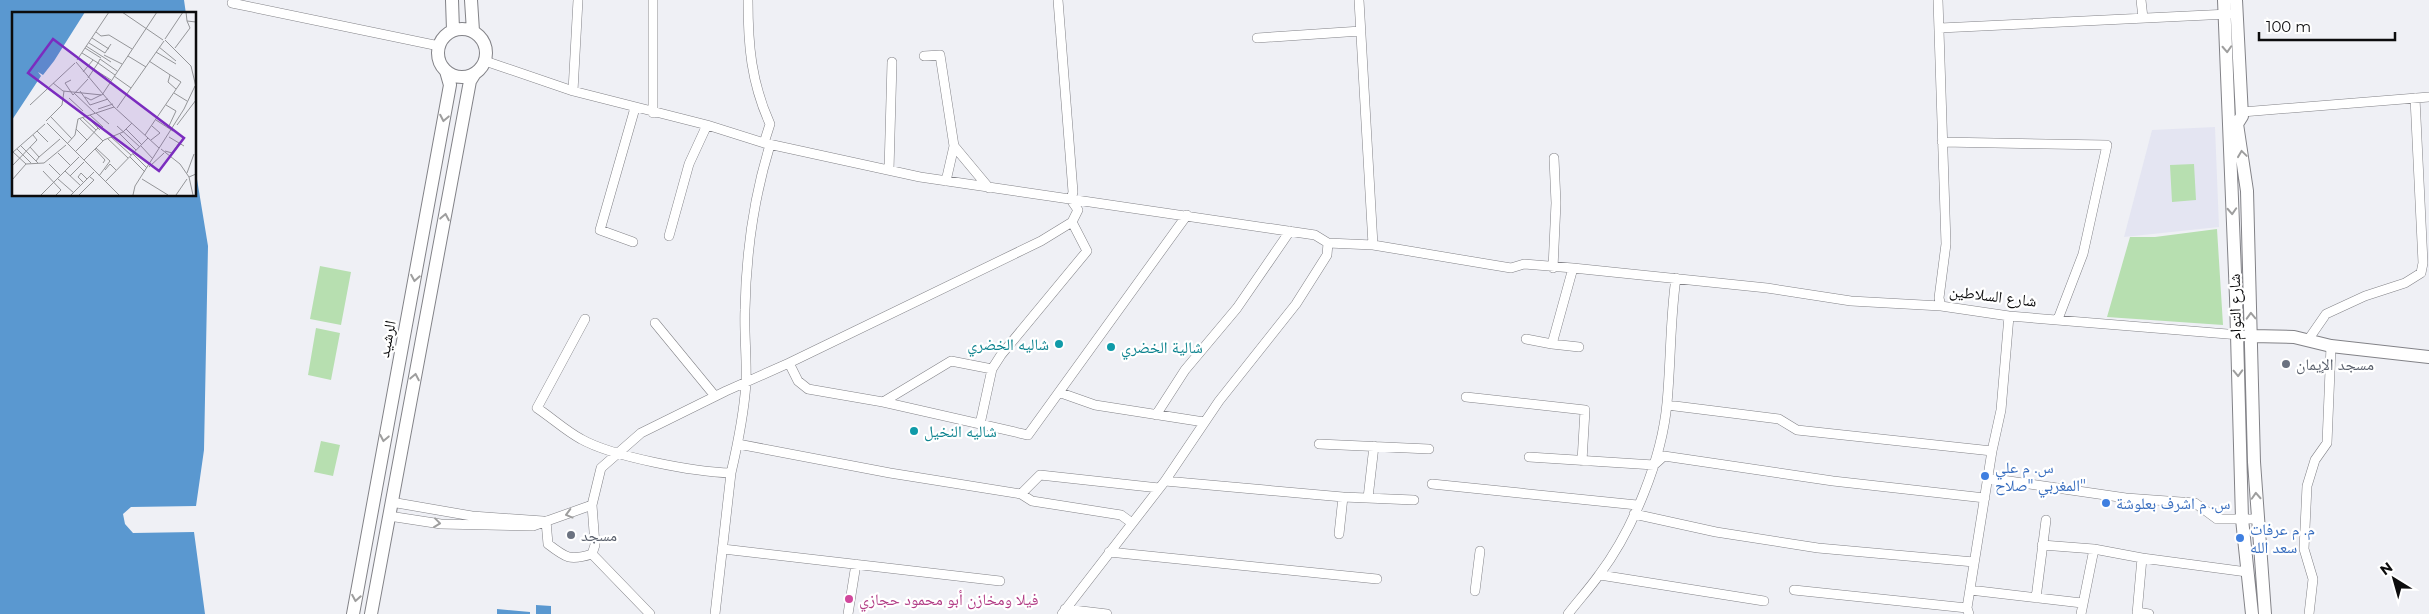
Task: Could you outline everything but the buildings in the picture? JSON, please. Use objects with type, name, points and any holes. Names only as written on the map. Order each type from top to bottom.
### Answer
[{"type":"main road","points":[[452,0],[453,30]]},
{"type":"main road","points":[[471,0],[473,31]]},
{"type":"main road","name":"شارع التوام","points":[[2224,0],[2231,13],[2242,112],[2238,124],[2247,191],[2258,520],[2265,614]]},
{"type":"main road","name":"شارع التوام","points":[[2236,0],[2231,13],[2237,333],[2242,519],[2252,614]]},
{"type":"main road","points":[[372,614],[391,502],[470,81],[484,61],[486,47],[479,35],[473,31],[467,29],[453,30],[447,34],[439,46],[439,59],[446,71],[463,77],[475,73]]},
{"type":"main road","name":"الرشيد","points":[[353,614],[450,85],[446,71]]},
{"type":"main road","name":"شارع السلاطين","points":[[2252,336],[2308,340],[2331,346],[2429,357]]},
{"type":"street","points":[[573,91],[578,0]]},
{"type":"street","points":[[653,0],[653,113]]},
{"type":"street","points":[[715,614],[732,473],[738,444],[746,381],[745,309],[750,244],[770,124],[758,97],[748,42],[748,0]]},
{"type":"street","points":[[546,521],[548,544],[565,557],[578,559],[592,554],[596,545],[592,505],[601,468],[641,433],[1041,241],[1072,222],[1078,210],[1071,200],[1073,192],[1058,0]]},
{"type":"street","points":[[1360,0],[1372,245]]},
{"type":"street","points":[[1938,0],[1946,244],[1939,298],[1941,306]]},
{"type":"street","points":[[2141,0],[2143,18]]},
{"type":"street","points":[[232,3],[439,46]]},
{"type":"street","points":[[1940,28],[2231,13]]},
{"type":"street","points":[[1257,38],[1361,31]]},
{"type":"street","points":[[924,56],[940,55],[954,146],[946,181]]},
{"type":"street","points":[[484,61],[573,91],[653,113],[707,125],[767,144],[946,181],[1315,234],[1328,243],[1327,255],[1296,304],[1204,422],[1162,484],[1064,612]]},
{"type":"street","points":[[889,170],[892,62]]},
{"type":"street","points":[[2308,340],[2326,314],[2421,274],[2423,263],[2415,98]]},
{"type":"street","points":[[2242,112],[2429,98]]},
{"type":"street","points":[[633,242],[600,230],[635,108]]},
{"type":"street","points":[[669,236],[689,164],[707,125]]},
{"type":"street","points":[[1942,142],[2107,145],[2083,254],[2058,318]]},
{"type":"street","points":[[954,146],[989,188]]},
{"type":"street","points":[[1553,268],[1556,203],[1554,158]]},
{"type":"street","points":[[788,363],[798,381],[808,389],[883,402],[1028,435],[1061,393],[1187,215]]},
{"type":"street","points":[[980,424],[992,369],[1001,355],[1087,251],[1072,222]]},
{"type":"street","points":[[1156,415],[1185,370],[1237,308],[1290,231]]},
{"type":"street","name":"شارع السلاطين","points":[[1328,243],[1372,245],[1511,268],[1524,264],[1553,268],[1573,268],[1766,288],[1851,301],[1941,306],[2009,316],[2058,318],[2137,327],[2237,333],[2252,336]]},
{"type":"street","points":[[1552,344],[1573,268]]},
{"type":"street","points":[[1568,614],[1600,575],[1635,510],[1654,465],[1667,404],[1671,314],[1676,278]]},
{"type":"street","points":[[1794,590],[1968,611],[1984,498],[2005,382],[2009,316]]},
{"type":"street","points":[[585,319],[537,408],[582,440],[618,452],[702,472],[732,473]]},
{"type":"street","points":[[655,323],[715,396]]},
{"type":"street","points":[[1526,339],[1579,347]]},
{"type":"street","points":[[2310,614],[2313,579],[2304,549],[2307,486],[2315,460],[2327,443],[2331,346]]},
{"type":"street","points":[[883,402],[951,361],[992,369]]},
{"type":"street","points":[[1061,393],[1095,405],[1204,422]]},
{"type":"street","points":[[1466,397],[1585,410],[1582,461]]},
{"type":"street","points":[[1667,404],[1779,419],[1797,430],[1992,451]]},
{"type":"street","points":[[738,444],[890,473],[1021,494],[1032,501],[1121,514],[1132,523]]},
{"type":"street","points":[[1319,444],[1429,449]]},
{"type":"street","points":[[1368,498],[1374,446]]},
{"type":"street","points":[[1529,457],[1654,465],[1664,456],[1833,481],[1984,498]]},
{"type":"street","points":[[1021,494],[1040,475],[1343,497],[1414,500]]},
{"type":"street","points":[[1988,478],[2126,498],[2195,503],[2217,519],[2258,520]]},
{"type":"street","points":[[1432,484],[1635,510],[1716,532],[1818,548],[1974,562]]},
{"type":"street","points":[[1339,534],[1343,497]]},
{"type":"street","points":[[391,502],[472,516],[546,521]]},
{"type":"street","points":[[389,516],[441,524],[533,526],[592,505]]},
{"type":"street","points":[[2036,598],[2046,520]]},
{"type":"street","points":[[2042,545],[2094,549],[2142,558],[2247,572]]},
{"type":"street","points":[[723,549],[1000,581]]},
{"type":"street","points":[[2081,614],[2094,549]]},
{"type":"street","points":[[1474,591],[1480,551]]},
{"type":"street","points":[[1109,552],[1377,579]]},
{"type":"street","points":[[592,554],[650,614]]},
{"type":"street","points":[[2142,558],[2137,613],[2149,614]]},
{"type":"street","points":[[848,614],[856,564]]},
{"type":"street","points":[[1600,575],[1764,601]]},
{"type":"street","points":[[1970,590],[2082,603]]},
{"type":"street","points":[[1064,612],[1107,614]]},
{"type":"shaded area","points":[[2215,127],[2219,227],[2124,237],[2152,130]]},
{"type":"green space","points":[[2194,164],[2196,200],[2172,202],[2170,165]]},
{"type":"green space","points":[[2217,229],[2223,325],[2107,317],[2130,237],[2155,237]]},
{"type":"green space","points":[[320,266],[351,272],[341,325],[310,319]]},
{"type":"green space","points":[[316,328],[340,333],[331,380],[308,375]]},
{"type":"green space","points":[[321,441],[340,445],[333,476],[314,472]]},
{"type":"water","points":[[0,0],[184,0],[186,12],[12,12],[12,196],[196,196],[196,173],[208,246],[204,450],[196,506],[131,507],[123,514],[125,524],[133,533],[194,532],[205,614],[0,614]]},
{"type":"water","points":[[536,605],[551,606],[551,614],[536,614]]},
{"type":"water","points":[[497,609],[530,612],[530,614],[497,614]]},
{"type":"place","name":"شاليه الخضري","points":[[1059,344]]},
{"type":"place","name":"شالية الخضري","points":[[1111,347]]},
{"type":"place","name":"مسجد الإيمان","points":[[2286,364]]},
{"type":"place","name":"شاليه النخيل","points":[[914,431]]},
{"type":"place","name":"س. م علي المغربي \"صلاح\"","points":[[1985,476]]},
{"type":"place","name":"س. م اشرف بعلوشة","points":[[2106,503]]},
{"type":"place","name":"مسجد","points":[[571,535]]},
{"type":"place","name":"م. م عرفات سعد الله","points":[[2240,538]]},
{"type":"place","name":"فيلا ومخازن أبو محمود حجازي","points":[[849,599]]}]
